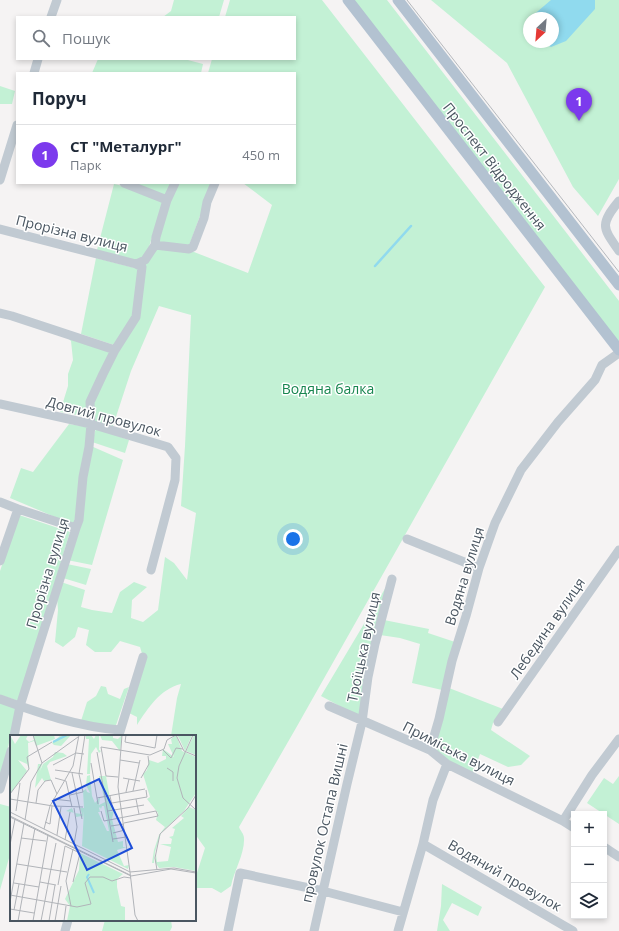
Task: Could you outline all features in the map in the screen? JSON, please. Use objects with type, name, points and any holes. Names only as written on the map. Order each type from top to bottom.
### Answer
[{"type":"main road","name":"Проспект Відродження","points":[[348,0],[619,352]]},
{"type":"main road","name":"Проспект Відродження","points":[[398,0],[619,286]]},
{"type":"street","points":[[51,16],[57,0]]},
{"type":"street","points":[[34,72],[38,60]]},
{"type":"street","points":[[0,180],[13,153],[16,133]]},
{"type":"street","points":[[127,184],[167,200]]},
{"type":"street","name":"Прорізна вулиця","points":[[136,264],[145,260],[155,245],[167,200],[175,184]]},
{"type":"street","points":[[155,245],[189,249],[193,247],[214,185]]},
{"type":"street","points":[[619,201],[610,212],[605,223],[606,232],[619,251]]},
{"type":"street","name":"Прорізна вулиця","points":[[0,229],[136,264],[142,267],[136,317],[102,374],[90,402],[91,424],[89,447],[83,478],[80,520],[76,528],[20,706],[14,735]]},
{"type":"street","points":[[0,313],[115,350]]},
{"type":"street","name":"Водяна вулиця","points":[[430,750],[440,719],[452,661],[479,568],[495,523],[521,470],[558,422],[595,380],[602,365],[619,352]]},
{"type":"street","name":"Довгий провулок","points":[[0,404],[91,424],[168,447],[176,458],[175,480],[152,570]]},
{"type":"street","points":[[0,502],[76,528]]},
{"type":"street","points":[[0,561],[18,509]]},
{"type":"street","points":[[407,539],[479,568]]},
{"type":"street","name":"Лебедина вулиця","points":[[498,722],[619,550]]},
{"type":"street","name":"Троїцька вулиця","points":[[362,722],[368,677],[392,579]]},
{"type":"street","points":[[0,700],[84,725],[120,733],[143,657]]},
{"type":"street","name":"Приміська вулиця","points":[[328,706],[362,722],[430,750],[447,764],[571,826]]},
{"type":"street","name":"провулок Остапа Вишні","points":[[314,931],[346,784],[362,722]]},
{"type":"street","points":[[563,821],[592,775],[619,739]]},
{"type":"street","points":[[0,789],[10,754]]},
{"type":"street","points":[[398,931],[423,844],[433,800],[447,764]]},
{"type":"street","name":"Водяний провулок","points":[[423,844],[573,931]]},
{"type":"street","points":[[607,849],[619,857]]},
{"type":"street","points":[[228,931],[240,873],[323,891],[403,912]]},
{"type":"street","points":[[65,931],[68,921]]},
{"type":"green space","points":[[174,0],[224,0],[219,16],[164,16],[171,11]]},
{"type":"green space","name":"Водяна балка","points":[[230,0],[322,0],[545,287],[239,827],[244,837],[243,850],[231,886],[221,893],[212,888],[196,888],[196,876],[205,848],[196,835],[196,735],[171,735],[177,698],[181,684],[167,690],[155,700],[137,725],[137,717],[127,712],[143,657],[140,647],[120,641],[111,652],[95,652],[86,645],[89,630],[78,627],[75,637],[63,647],[55,642],[58,610],[57,597],[61,582],[85,590],[81,607],[112,613],[120,592],[134,582],[147,587],[132,600],[131,618],[143,622],[158,610],[165,557],[174,563],[187,580],[196,513],[181,506],[191,315],[159,306],[131,371],[112,429],[93,423],[92,403],[115,356],[139,318],[144,265],[157,248],[194,252],[248,273],[272,205],[244,184],[296,184],[296,72],[208,72],[212,60],[296,60],[296,16],[225,16]]},
{"type":"green space","points":[[353,0],[387,0],[619,301],[619,346]]},
{"type":"green space","points":[[431,0],[619,0],[619,179],[598,216],[573,187],[507,63]]},
{"type":"green space","points":[[98,60],[188,60],[203,64],[201,72],[92,72]]},
{"type":"green space","points":[[0,86],[15,91],[12,104],[0,104]]},
{"type":"green space","points":[[114,184],[163,202],[148,250],[144,257],[135,261],[97,250]]},
{"type":"green space","points":[[135,184],[171,184],[165,196]]},
{"type":"green space","points":[[178,184],[212,184],[189,246],[158,243],[169,205]]},
{"type":"green space","points":[[96,258],[139,269],[133,318],[114,345],[81,334]]},
{"type":"green space","points":[[68,338],[113,351],[89,417],[60,412],[68,386],[68,374],[73,360],[71,341]]},
{"type":"green space","points":[[69,424],[88,427],[74,525],[10,498],[21,468],[33,472]]},
{"type":"green space","points":[[96,428],[129,440],[125,453],[92,442]]},
{"type":"green space","points":[[91,446],[123,460],[92,565],[67,560]]},
{"type":"green space","points":[[19,515],[70,532],[19,701],[0,695],[0,571]]},
{"type":"green space","points":[[67,564],[91,569],[86,585],[63,578]]},
{"type":"green space","points":[[386,587],[360,717],[321,696]]},
{"type":"green space","points":[[384,620],[429,629],[428,633],[455,642],[442,690],[412,683],[420,644],[400,638],[380,635]]},
{"type":"green space","points":[[101,686],[106,687],[108,694],[120,699],[124,689],[129,687],[115,728],[81,721],[87,702],[96,696]]},
{"type":"green space","points":[[449,688],[503,709],[493,723],[491,730],[530,756],[521,765],[508,767],[480,754],[473,773],[449,762],[432,749]]},
{"type":"green space","points":[[0,702],[17,705],[6,757],[0,774]]},
{"type":"green space","points":[[619,776],[619,824],[607,816],[607,811],[599,811],[587,803],[604,778],[613,784]]},
{"type":"green space","points":[[0,804],[10,807],[10,855],[0,890]]},
{"type":"green space","points":[[442,884],[482,907],[478,916],[452,903],[443,920],[450,931],[437,931],[441,906]]},
{"type":"green space","points":[[105,921],[171,921],[172,927],[170,931],[102,931]]},
{"type":"water","points":[[551,0],[595,0],[595,9],[566,41],[559,44],[559,12],[537,12]]},
{"type":"waterway","points":[[375,266],[411,226]]},
{"type":"tram line","points":[[407,0],[619,272]]},
{"type":"place","name":"СТ \"Металург\"","points":[[579,121]]}]
